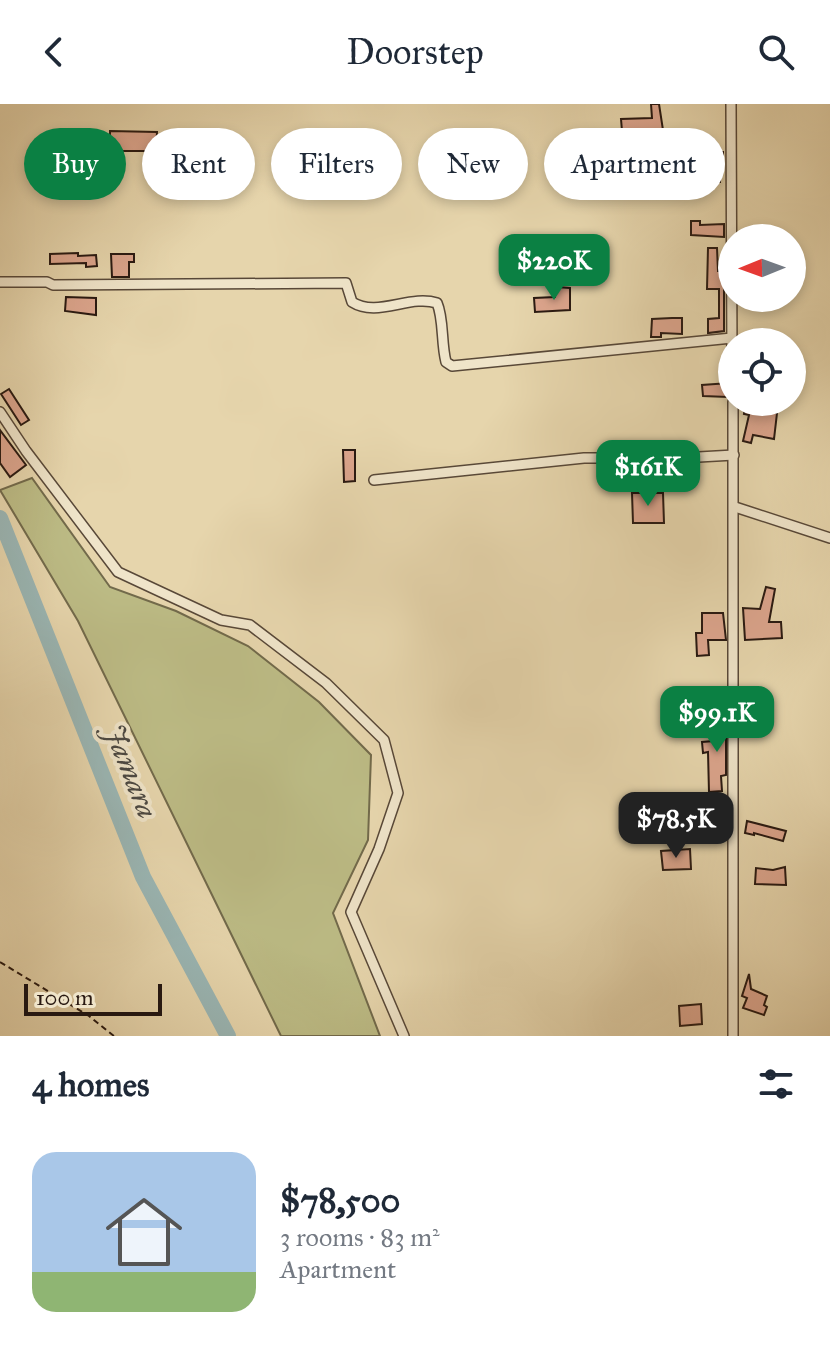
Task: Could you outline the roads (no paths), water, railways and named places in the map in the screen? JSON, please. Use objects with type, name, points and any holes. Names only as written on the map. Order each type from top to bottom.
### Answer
[{"type":"street","points":[[731,104],[732,328]]},
{"type":"street","points":[[0,282],[47,282],[53,285],[346,283],[352,302],[366,308],[426,299],[437,303],[441,312],[441,339],[446,362],[452,366],[718,339]]},
{"type":"street","points":[[0,412],[118,572],[221,620],[250,625],[326,683],[384,740],[398,793],[379,849],[351,912],[404,1036]]},
{"type":"street","points":[[733,416],[733,1036]]},
{"type":"street","points":[[374,480],[584,458],[734,455]]},
{"type":"street","points":[[735,507],[830,538]]},
{"type":"waterway","name":"Jamara","points":[[0,518],[143,877],[228,1036]]}]
